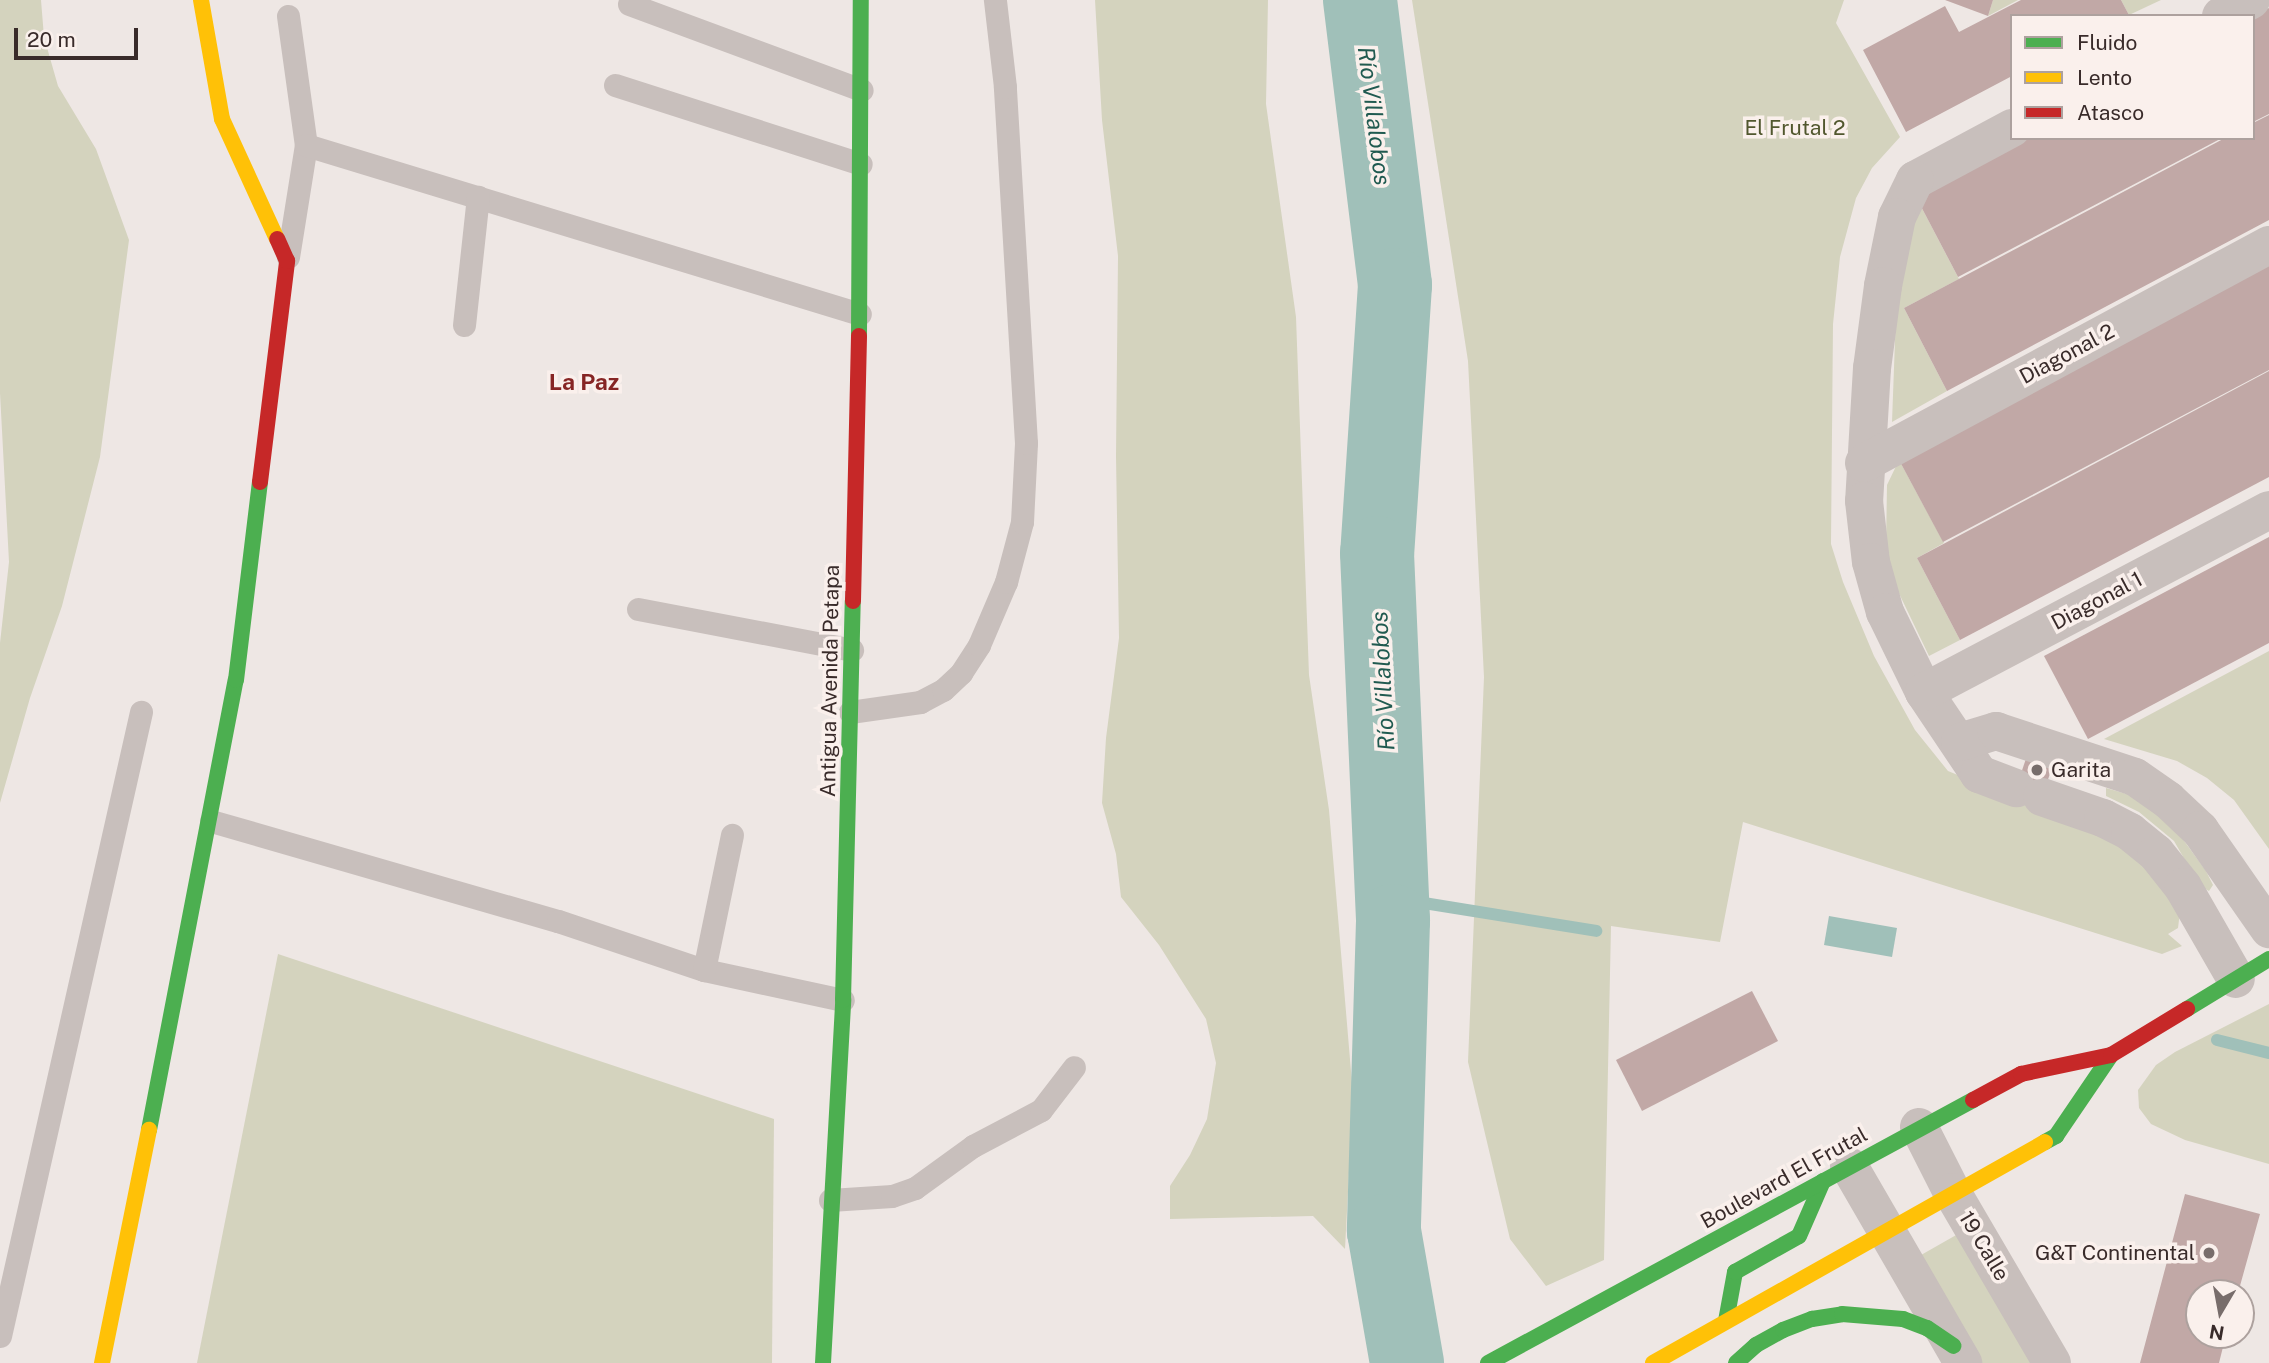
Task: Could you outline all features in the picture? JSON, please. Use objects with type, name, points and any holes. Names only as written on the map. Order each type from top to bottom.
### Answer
[{"type":"street","points":[[102,1363],[211,821],[236,680],[287,261],[222,119],[201,0]]},
{"type":"street","name":"Antigua Avenida Petapa","points":[[823,1363],[843,1000],[860,314],[861,0]]},
{"type":"street","points":[[2225,14],[2251,0]]},
{"type":"street","points":[[2010,129],[1916,180],[1893,232],[1882,286],[1864,463],[1864,501],[1874,574],[1894,634],[1924,692],[1979,774],[2103,818],[2130,832],[2156,853],[2182,887],[2221,988]]},
{"type":"street","name":"Diagonal 2","points":[[1864,463],[2269,245]]},
{"type":"street","name":"Diagonal 1","points":[[1924,692],[2269,510]]},
{"type":"street","points":[[1960,742],[1996,731],[2135,778],[2168,800],[2200,830],[2269,929]]},
{"type":"street","points":[[2044,798],[2087,760]]},
{"type":"street","name":"Boulevard El Frutal","points":[[1488,1363],[2021,1074],[2111,1055],[2269,959]]},
{"type":"street","name":"Boulevard El Frutal","points":[[1653,1363],[1952,1192],[2056,1136],[2111,1055]]},
{"type":"street","name":"19 Calle","points":[[1919,1128],[1952,1192],[2052,1363]]},
{"type":"street","points":[[1721,1342],[1735,1272],[1799,1236],[1836,1173],[1887,1229],[1958,1355]]},
{"type":"street","points":[[1668,1266],[1691,1273]]},
{"type":"street","points":[[1714,1293],[1726,1321]]},
{"type":"street","points":[[1736,1363],[1756,1345],[1783,1330],[1812,1319],[1842,1314],[1903,1319],[1927,1328],[1958,1355]]},
{"type":"lane","points":[[850,712],[920,702],[943,690],[961,673],[979,645],[1006,583],[1022,522],[1026,443],[1005,86],[995,0]]},
{"type":"lane","points":[[629,4],[862,90]]},
{"type":"lane","points":[[287,261],[306,145],[288,16]]},
{"type":"lane","points":[[615,85],[861,164]]},
{"type":"lane","points":[[306,145],[860,314]]},
{"type":"lane","points":[[464,325],[478,197]]},
{"type":"lane","points":[[638,609],[852,650]]},
{"type":"lane","points":[[0,1336],[141,712]]},
{"type":"lane","points":[[211,821],[558,921],[704,970],[843,1000]]},
{"type":"lane","points":[[704,970],[732,835]]},
{"type":"lane","points":[[830,1200],[891,1196],[915,1188],[973,1146],[1041,1110],[1074,1067]]},
{"type":"green space","points":[[0,0],[41,0],[44,37],[58,86],[96,149],[129,240],[100,457],[62,606],[30,698],[0,803],[0,643],[9,562],[0,393]]},
{"type":"green space","points":[[1095,0],[1268,0],[1266,104],[1296,317],[1309,675],[1329,810],[1353,1095],[1345,1249],[1313,1216],[1170,1219],[1170,1186],[1190,1155],[1207,1119],[1216,1063],[1206,1019],[1159,945],[1121,897],[1116,854],[1102,803],[1106,738],[1119,638],[1116,456],[1118,256],[1102,120]]},
{"type":"green space","name":"El Frutal 2","points":[[1412,0],[1844,0],[1836,23],[1900,137],[1872,168],[1856,198],[1840,257],[1833,324],[1831,544],[1843,582],[1874,656],[1915,730],[1948,771],[2128,845],[2180,912],[2178,928],[2168,934],[2182,946],[2162,954],[1743,822],[1720,942],[1611,926],[1604,1260],[1546,1286],[1510,1239],[1468,1062],[1484,677],[1468,361]]},
{"type":"green space","points":[[1993,0],[2018,0],[1988,16]]},
{"type":"green space","points":[[2121,0],[2161,0],[2131,14],[2128,14]]},
{"type":"green space","points":[[1915,195],[1959,279],[1904,308],[1947,391],[1892,422],[1898,259]]},
{"type":"green space","points":[[1899,460],[1944,543],[1917,558],[1960,640],[1929,656],[1895,585],[1886,546],[1887,485]]},
{"type":"green space","points":[[2269,651],[2269,849],[2234,800],[2207,778],[2177,761],[2104,739]]},
{"type":"green space","points":[[2106,788],[2137,797],[2169,820],[2206,871],[2213,885],[2209,891],[2200,886],[2174,841],[2139,812],[2106,796]]},
{"type":"green space","points":[[278,954],[774,1119],[772,1363],[197,1363]]},
{"type":"green space","points":[[2269,1004],[2269,1164],[2185,1140],[2151,1124],[2139,1108],[2138,1090],[2156,1065],[2175,1052]]},
{"type":"green space","points":[[1972,1226],[2052,1363],[1963,1363],[1907,1263]]},
{"type":"water","points":[[1829,916],[1897,928],[1892,957],[1824,945]]},
{"type":"building","points":[[1945,0],[1993,0],[1988,16]]},
{"type":"building","points":[[2021,0],[2121,0],[2128,14],[2010,14],[2010,77],[1906,132],[1863,50],[1945,6],[1959,32]]},
{"type":"building","points":[[2269,8],[2269,114],[2255,121],[2255,15]]},
{"type":"building","points":[[2269,115],[2269,220],[1947,391],[1904,308],[2221,140],[2255,140],[2255,122]]},
{"type":"building","points":[[2019,140],[2218,140],[1958,277],[1915,195]]},
{"type":"building","points":[[2269,264],[2269,370],[1943,542],[1899,460]]},
{"type":"building","points":[[2269,371],[2269,477],[1960,640],[1917,558]]},
{"type":"building","points":[[2269,537],[2269,643],[2088,739],[2044,656]]},
{"type":"building","name":"Garita","points":[[2031,744],[2057,753],[2042,797],[2016,788]]},
{"type":"building","points":[[1752,991],[1778,1041],[1642,1111],[1616,1060]]},
{"type":"building","name":"G&T Continental","points":[[2185,1194],[2260,1214],[2242,1279],[2185,1279],[2185,1349],[2222,1349],[2219,1363],[2140,1363]]},
{"type":"waterway","name":"Río Villalobos","points":[[1360,0],[1395,285],[1377,553],[1393,921],[1384,1231],[1407,1363]]},
{"type":"waterway","points":[[1393,898],[1596,931]]},
{"type":"waterway","points":[[2217,1040],[2269,1053]]},
{"type":"traffic: fast","points":[[859,336],[861,0]]},
{"type":"traffic: fast","points":[[149,1130],[236,680],[260,482]]},
{"type":"traffic: fast","points":[[823,1363],[843,1000],[853,601]]},
{"type":"traffic: fast","points":[[2187,1009],[2269,959]]},
{"type":"traffic: fast","points":[[2045,1142],[2056,1136],[2111,1055]]},
{"type":"traffic: fast","points":[[1488,1363],[1973,1100]]},
{"type":"traffic: fast","points":[[1726,1321],[1735,1272],[1799,1236],[1823,1181]]},
{"type":"traffic: fast","points":[[1736,1363],[1756,1345],[1783,1330],[1812,1319],[1842,1314],[1903,1319],[1927,1328],[1954,1346]]},
{"type":"traffic: slow","points":[[201,0],[222,119],[277,239]]},
{"type":"traffic: slow","points":[[102,1363],[149,1130]]},
{"type":"traffic: slow","points":[[1653,1363],[2045,1142]]},
{"type":"traffic: jam","points":[[260,482],[287,261],[277,239]]},
{"type":"traffic: jam","points":[[853,601],[859,336]]},
{"type":"traffic: jam","points":[[1973,1100],[2021,1074],[2111,1055],[2187,1009]]},
{"type":"place","name":"Garita","points":[[2037,770]]},
{"type":"place","name":"G&T Continental","points":[[2209,1253]]},
{"type":"district","name":"La Paz","points":[[584,382]]}]
